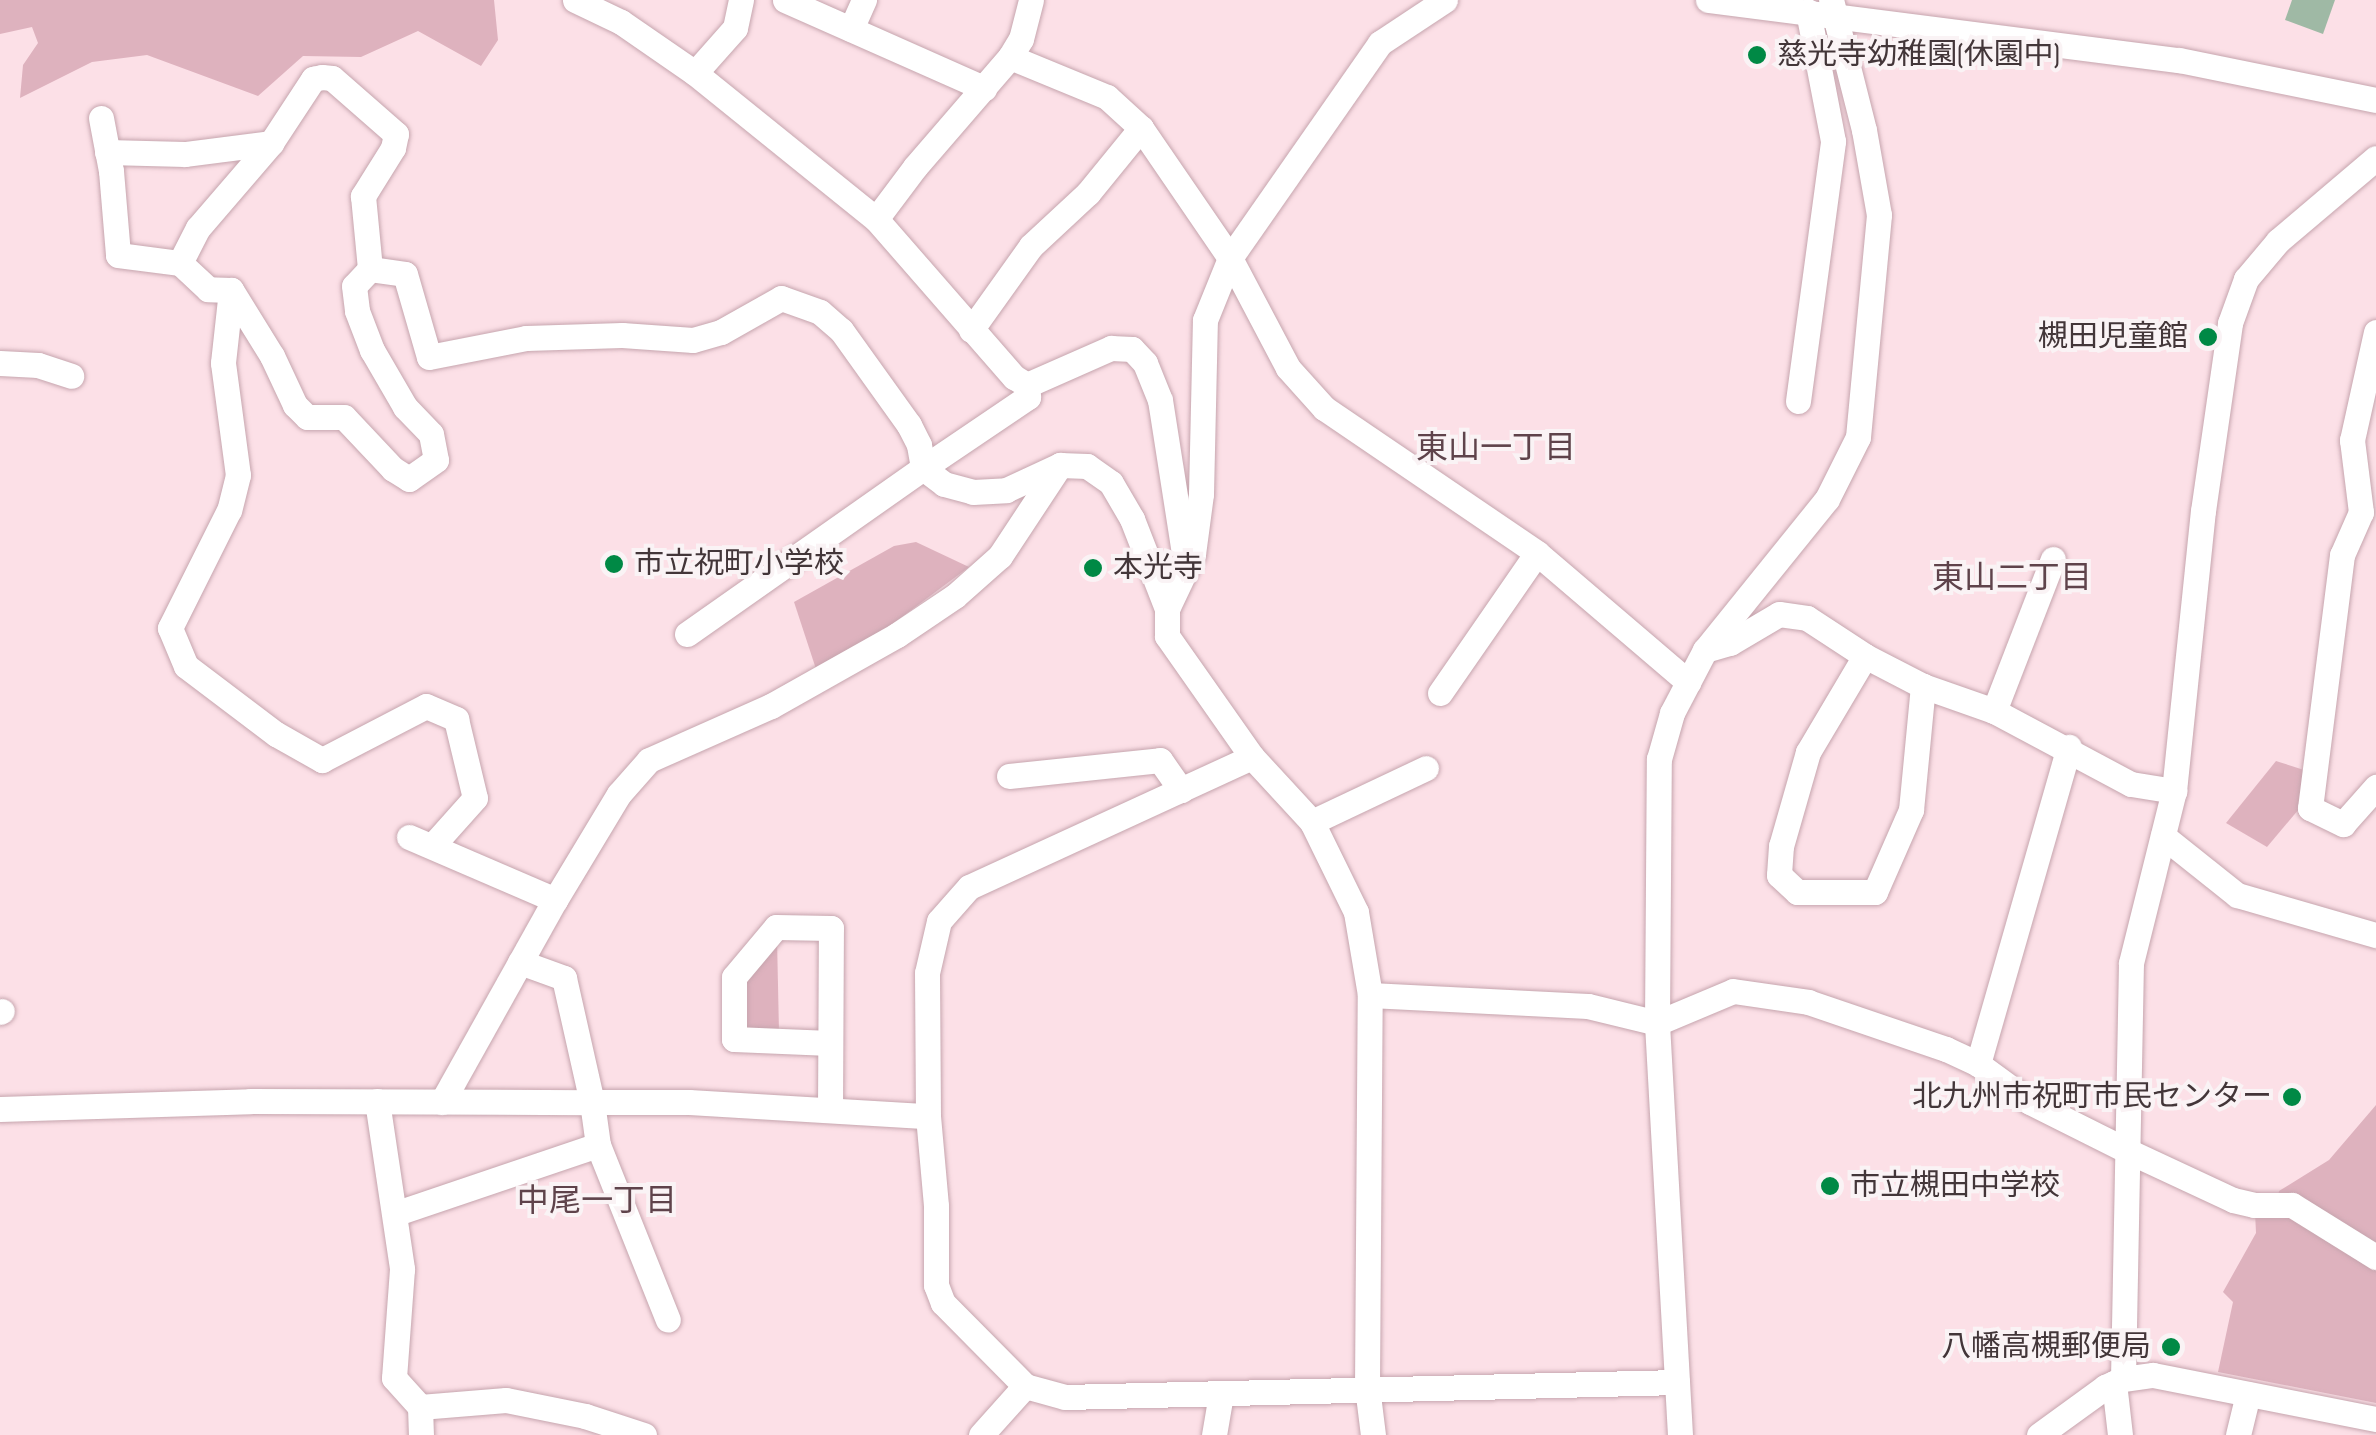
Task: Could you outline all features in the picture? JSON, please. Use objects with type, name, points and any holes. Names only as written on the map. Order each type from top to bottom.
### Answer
[{"type":"street","points":[[575,0],[621,22],[694,73],[876,219],[971,330],[1014,377],[1027,385]]},
{"type":"street","points":[[694,73],[736,28],[741,0]]},
{"type":"street","points":[[785,0],[984,88]]},
{"type":"street","points":[[850,29],[864,0]]},
{"type":"street","points":[[876,219],[1010,58],[1021,39],[1031,0]]},
{"type":"street","points":[[1168,609],[1193,554],[1201,494],[1205,320],[1230,258],[1380,43],[1445,0]]},
{"type":"street","points":[[1708,0],[1825,9],[2179,60],[2376,100]]},
{"type":"street","points":[[1798,402],[1833,141],[1825,9]]},
{"type":"street","points":[[1680,1435],[1657,1023],[1659,760],[1672,713],[1705,650],[1827,499],[1858,437],[1879,215],[1864,130],[1825,9]]},
{"type":"street","points":[[1010,58],[1107,98],[1141,128],[1230,258],[1288,368],[1324,408],[1537,553],[1688,682]]},
{"type":"street","points":[[180,263],[198,228],[271,143],[313,79],[332,78],[396,134],[393,148],[364,196],[370,268],[354,286],[357,311],[372,350],[406,408],[431,434],[436,460],[409,478],[393,469],[344,417],[307,418],[295,405],[272,356],[231,290]]},
{"type":"street","points":[[101,118],[118,255],[180,263],[208,289],[231,290]]},
{"type":"street","points":[[971,330],[1031,246],[1088,193],[1141,128]]},
{"type":"street","points":[[107,152],[185,154],[271,143]]},
{"type":"street","points":[[2120,1435],[2118,1381],[2131,963],[2174,790],[2204,511],[2230,322],[2246,280],[2278,242],[2376,158]]},
{"type":"street","points":[[370,268],[405,274],[429,358],[526,338],[622,335],[693,340],[721,332],[781,298],[820,312],[841,330],[910,425],[919,445],[922,468],[944,484],[973,492],[1006,490],[1060,465],[1087,466],[1112,483],[1132,520],[1168,609],[1168,636],[1252,757],[1312,822],[1356,912],[1370,995],[1368,1387],[1373,1435]]},
{"type":"street","points":[[231,290],[224,363],[238,475],[228,510],[170,628],[186,666],[276,734],[322,760],[426,706],[456,719],[475,798],[421,841],[555,900]]},
{"type":"street","points":[[2376,332],[2352,440],[2361,512],[2342,555],[2310,808],[2343,824],[2376,787]]},
{"type":"street","points":[[1027,385],[1111,348],[1132,349],[1145,363],[1160,400],[1171,453],[1184,572]]},
{"type":"street","points":[[0,362],[38,365],[72,376]]},
{"type":"street","points":[[687,634],[1028,396],[1027,385]]},
{"type":"street","points":[[442,1102],[555,900],[619,794],[648,760],[772,706],[897,635],[954,596],[1000,556],[1060,465]]},
{"type":"street","points":[[1440,693],[1537,553]]},
{"type":"street","points":[[1994,710],[2053,558]]},
{"type":"street","points":[[1705,650],[1730,643],[1778,614],[1808,618],[1864,656],[1923,686],[1994,710],[2069,747],[2131,784],[2174,790]]},
{"type":"street","points":[[1864,656],[1808,752],[1786,827],[1779,874],[1797,892],[1875,892],[1911,810],[1923,686]]},
{"type":"street","points":[[1978,1064],[2069,747]]},
{"type":"street","points":[[1252,757],[969,888],[940,921],[927,973],[928,1116],[936,1206],[936,1286],[943,1303],[1026,1386],[1065,1397],[1677,1382]]},
{"type":"street","points":[[1008,776],[1160,760],[1181,790]]},
{"type":"street","points":[[1312,822],[1426,768]]},
{"type":"street","points":[[2162,836],[2238,895],[2376,935]]},
{"type":"street","points":[[830,1043],[734,1040],[734,977],[776,927],[831,928],[830,1110]]},
{"type":"street","points":[[520,962],[564,978],[598,1145],[668,1320]]},
{"type":"street","points":[[1370,995],[1588,1006],[1657,1023],[1732,991],[1780,996],[1929,1043],[1978,1064],[2030,1102],[2128,1151],[2233,1200],[2254,1206],[2292,1206],[2376,1257]]},
{"type":"street","points":[[0,1109],[376,1101],[689,1102],[928,1116]]},
{"type":"street","points":[[376,1101],[397,1212],[402,1268],[394,1378],[420,1406],[420,1435]]},
{"type":"street","points":[[397,1212],[598,1145]]},
{"type":"street","points":[[2039,1435],[2118,1381],[2154,1374],[2376,1419]]},
{"type":"street","points":[[981,1435],[1026,1386]]},
{"type":"street","points":[[1214,1435],[1221,1394]]},
{"type":"street","points":[[2238,1435],[2248,1394]]},
{"type":"street","points":[[420,1406],[506,1400],[585,1416],[644,1435]]},
{"type":"shaded area","points":[[0,0],[494,0],[498,40],[481,66],[418,31],[361,57],[303,56],[258,96],[147,55],[92,62],[20,98],[23,65],[38,43],[32,27],[0,34]]},
{"type":"shaded area","points":[[916,542],[969,567],[883,631],[816,669],[794,602],[894,546]]},
{"type":"shaded area","points":[[2276,761],[2304,770],[2299,809],[2267,847],[2226,823]]},
{"type":"shaded area","points":[[777,938],[779,1032],[747,1030],[742,977]]},
{"type":"shaded area","points":[[2376,1105],[2376,1403],[2218,1372],[2233,1302],[2223,1292],[2256,1233],[2255,1212],[2275,1213],[2279,1191],[2329,1160]]},
{"type":"building","points":[[2292,0],[2335,0],[2323,34],[2285,20]]},
{"type":"place","name":"慈光寺幼稚園(休園中)","points":[[1757,55]]},
{"type":"place","name":"槻田児童館","points":[[2208,337]]},
{"type":"place","name":"市立祝町小学校","points":[[614,564]]},
{"type":"place","name":"本光寺","points":[[1093,568]]},
{"type":"place","name":"北九州市祝町市民センター","points":[[2292,1097]]},
{"type":"place","name":"市立槻田中学校","points":[[1830,1186]]},
{"type":"place","name":"八幡高槻郵便局","points":[[2171,1347]]},
{"type":"district","name":"東山一丁目","points":[[1496,449]]},
{"type":"district","name":"東山二丁目","points":[[2012,579]]},
{"type":"district","name":"中尾一丁目","points":[[597,1202]]}]
